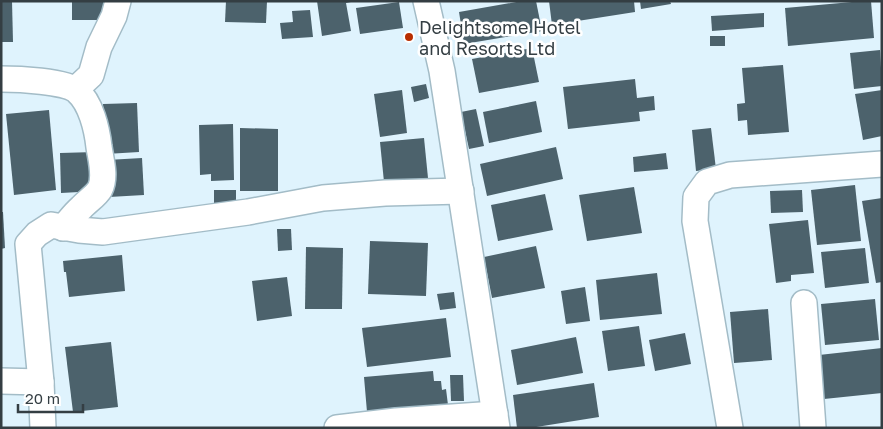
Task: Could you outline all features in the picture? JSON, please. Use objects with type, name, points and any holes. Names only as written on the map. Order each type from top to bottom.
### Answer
[{"type":"street","points":[[76,90],[91,75],[99,47],[114,16],[118,1]]},
{"type":"street","points":[[337,428],[396,421],[496,421],[442,70],[426,1]]},
{"type":"street","points":[[1,79],[21,79],[58,84],[76,90],[88,107],[97,132],[103,179],[99,190],[63,228]]},
{"type":"street","points":[[730,428],[695,221],[696,197],[707,182],[730,176],[882,164]]},
{"type":"street","points":[[43,428],[41,382],[28,244],[37,234],[51,225],[103,232],[248,212],[323,198],[384,193],[461,191]]},
{"type":"street","points":[[804,303],[814,428]]},
{"type":"street","points":[[1,381],[41,382]]},
{"type":"building","points":[[1,1],[12,1],[13,42],[1,42]]},
{"type":"building","points":[[72,1],[107,1],[107,20],[72,20]]},
{"type":"building","points":[[226,1],[267,1],[266,23],[225,22]]},
{"type":"building","points":[[317,1],[351,1],[346,3],[351,31],[322,36]]},
{"type":"building","points":[[522,1],[536,1],[542,31],[464,44],[459,12]]},
{"type":"building","points":[[549,1],[634,1],[635,12],[552,25]]},
{"type":"building","points":[[640,1],[670,1],[671,4],[641,9]]},
{"type":"building","points":[[871,1],[874,38],[788,46],[785,8]]},
{"type":"building","points":[[399,2],[403,28],[360,34],[356,8]]},
{"type":"building","points":[[310,10],[313,37],[282,39],[280,23],[293,22],[292,11]]},
{"type":"building","points":[[764,13],[764,27],[712,31],[711,16]]},
{"type":"building","points":[[710,36],[725,36],[725,46],[710,46]]},
{"type":"building","points":[[532,48],[539,82],[479,93],[472,59]]},
{"type":"building","points":[[880,50],[882,86],[854,89],[850,53]]},
{"type":"building","points":[[783,65],[789,132],[748,135],[747,120],[738,121],[737,104],[745,103],[742,68]]},
{"type":"building","points":[[635,79],[637,98],[654,96],[655,110],[639,112],[640,121],[568,129],[563,87]]},
{"type":"building","points":[[426,84],[429,98],[414,102],[411,87]]},
{"type":"building","points":[[402,90],[407,133],[380,137],[374,94]]},
{"type":"building","points":[[882,90],[882,136],[863,140],[855,94]]},
{"type":"building","points":[[536,101],[542,132],[489,143],[483,112]]},
{"type":"building","points":[[137,103],[139,152],[106,154],[103,104]]},
{"type":"building","points":[[476,109],[484,146],[469,149],[461,112]]},
{"type":"building","points":[[49,110],[56,190],[14,195],[6,114]]},
{"type":"building","points":[[233,124],[234,180],[211,181],[211,174],[200,175],[199,125]]},
{"type":"building","points":[[240,128],[278,129],[278,191],[240,191]]},
{"type":"building","points":[[711,128],[716,169],[696,171],[692,130]]},
{"type":"building","points":[[424,138],[428,178],[384,182],[380,142]]},
{"type":"building","points":[[556,147],[563,179],[487,196],[480,164]]},
{"type":"building","points":[[95,152],[97,191],[61,193],[60,153]]},
{"type":"building","points":[[666,153],[668,169],[634,172],[633,157]]},
{"type":"building","points":[[142,158],[144,195],[109,197],[107,160]]},
{"type":"building","points":[[855,185],[861,241],[817,245],[811,190]]},
{"type":"building","points":[[634,187],[642,233],[587,241],[579,195]]},
{"type":"building","points":[[214,190],[236,190],[236,205],[214,205]]},
{"type":"building","points":[[802,190],[803,212],[771,213],[770,191]]},
{"type":"building","points":[[545,194],[553,230],[498,241],[491,205]]},
{"type":"building","points":[[882,198],[882,282],[876,283],[862,201]]},
{"type":"building","points":[[1,212],[3,212],[5,248],[1,249]]},
{"type":"building","points":[[808,220],[814,273],[791,275],[791,281],[776,283],[769,224]]},
{"type":"building","points":[[277,229],[291,229],[292,250],[278,251]]},
{"type":"building","points":[[370,241],[428,243],[426,296],[368,294]]},
{"type":"building","points":[[536,246],[545,288],[492,298],[484,257]]},
{"type":"building","points":[[306,247],[343,248],[342,309],[305,309]]},
{"type":"building","points":[[865,248],[869,283],[825,288],[821,252]]},
{"type":"building","points":[[122,255],[125,291],[69,297],[63,261]]},
{"type":"building","points":[[657,273],[662,314],[600,320],[596,280]]},
{"type":"building","points":[[287,277],[292,316],[257,321],[252,281]]},
{"type":"building","points":[[585,287],[590,321],[566,324],[561,291]]},
{"type":"building","points":[[454,292],[456,308],[440,310],[437,294]]},
{"type":"building","points":[[875,299],[879,340],[825,345],[821,304]]},
{"type":"building","points":[[768,309],[772,360],[734,363],[730,312]]},
{"type":"building","points":[[446,318],[451,357],[367,367],[362,328]]},
{"type":"building","points":[[639,326],[645,366],[608,371],[602,331]]},
{"type":"building","points":[[685,333],[691,364],[655,371],[649,340]]},
{"type":"building","points":[[576,337],[583,373],[517,385],[511,350]]},
{"type":"building","points":[[111,342],[118,407],[73,412],[65,347]]},
{"type":"building","points":[[882,348],[882,393],[824,399],[819,355]]},
{"type":"building","points":[[433,371],[434,381],[441,381],[442,390],[446,389],[448,405],[367,412],[364,377]]},
{"type":"building","points":[[450,375],[463,375],[464,401],[451,401]]},
{"type":"building","points":[[594,383],[599,417],[530,428],[517,428],[513,395]]},
{"type":"place","name":"Delightsome Hotel and Resorts Ltd","points":[[409,37]]}]
